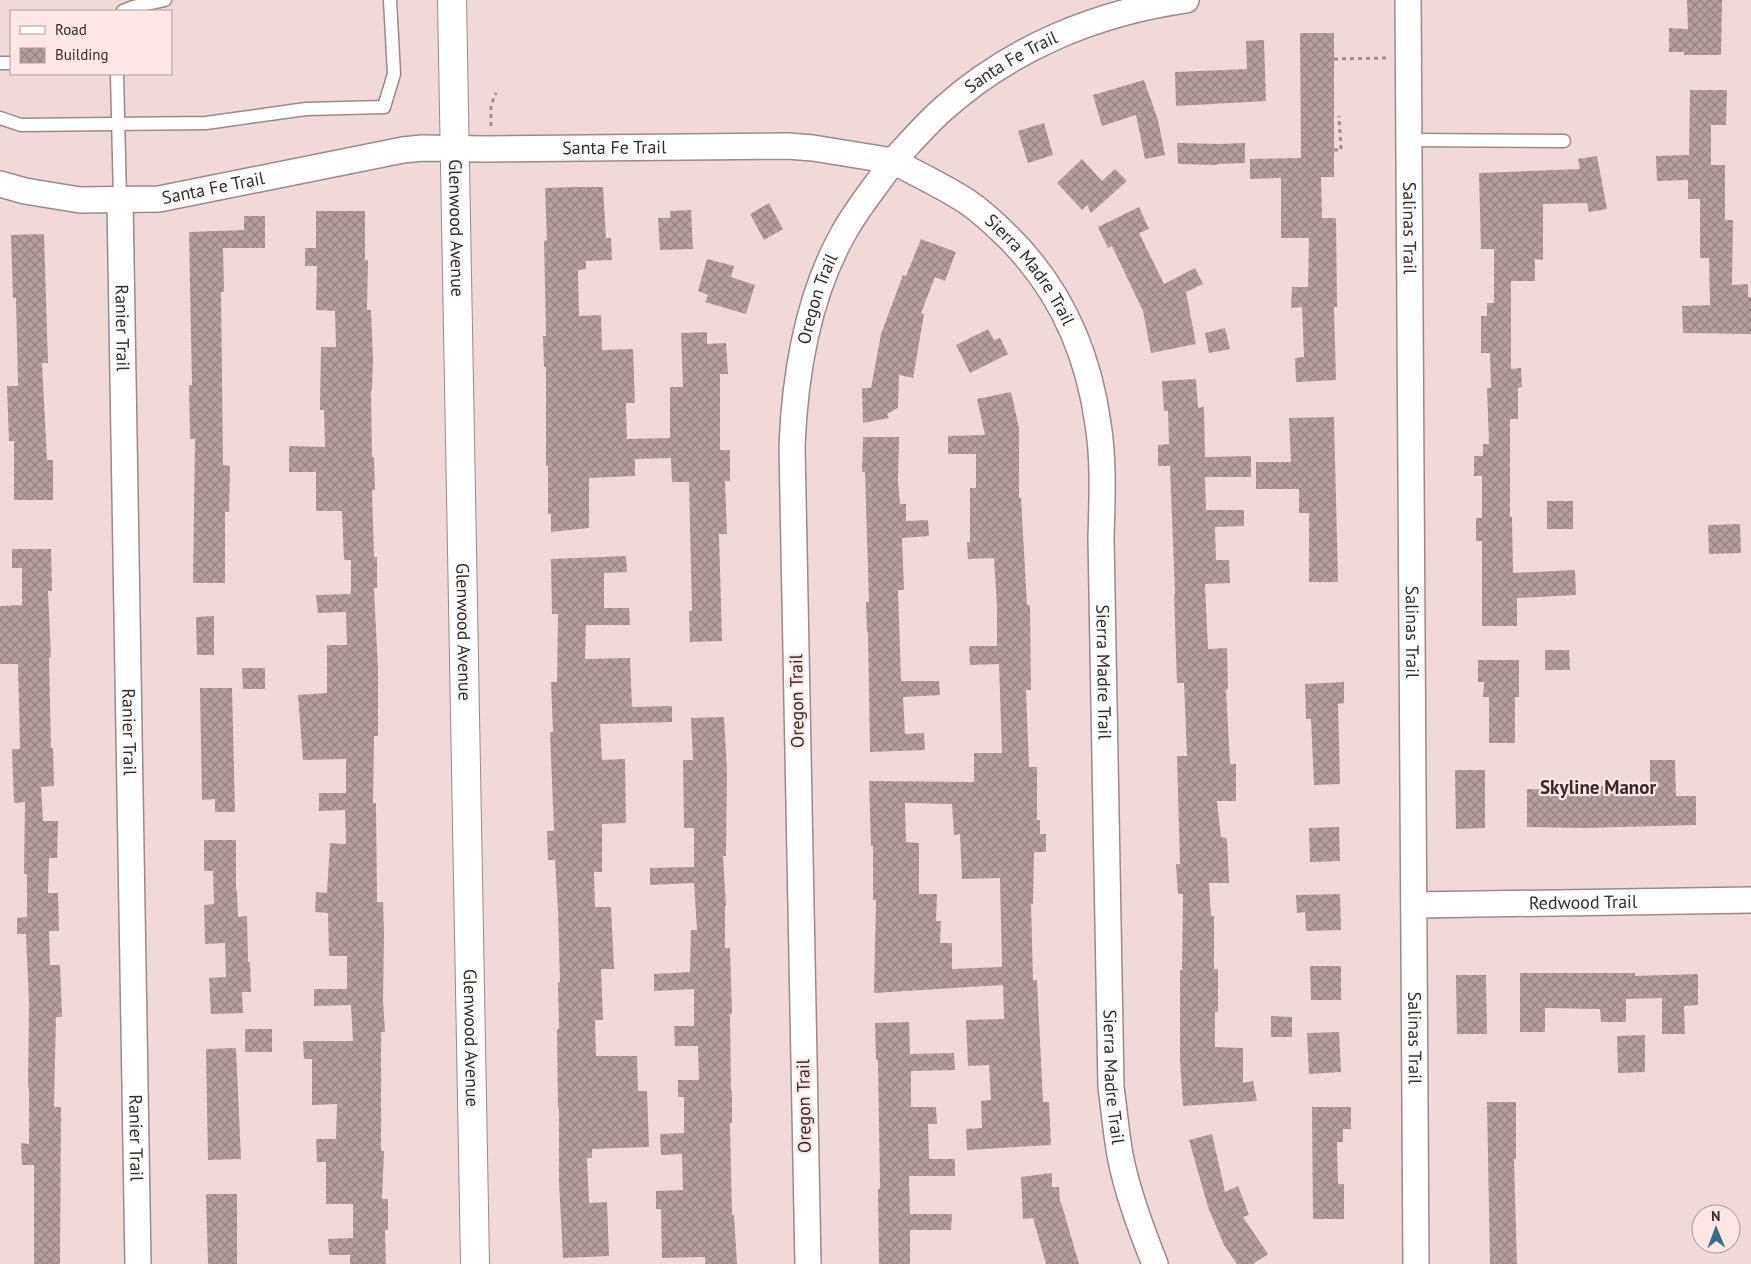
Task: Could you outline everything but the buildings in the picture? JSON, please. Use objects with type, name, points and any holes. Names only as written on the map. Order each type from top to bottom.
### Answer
[{"type":"street","name":"Glenwood Avenue","points":[[452,0],[475,1264]]},
{"type":"street","name":"Santa Fe Trail","points":[[0,184],[25,191],[80,200],[159,199],[403,150],[422,148],[455,150],[788,146],[813,148],[893,161],[942,110],[987,74],[1040,43],[1072,28],[1138,4],[1186,0]]},
{"type":"street","name":"Salinas Trail","points":[[1408,0],[1416,1264]]},
{"type":"street","name":"Oregon Trail","points":[[808,1264],[792,456],[794,408],[803,343],[812,309],[825,274],[843,234],[893,161]]},
{"type":"street","name":"Sierra Madre Trail","points":[[893,161],[967,202],[994,223],[1022,250],[1046,281],[1065,312],[1092,387],[1102,466],[1101,538],[1111,1087],[1120,1157],[1138,1221],[1155,1264]]},
{"type":"street","name":"Ranier Trail","points":[[120,200],[138,1264]]},
{"type":"street","name":"Redwood Trail","points":[[1414,905],[1751,900]]},
{"type":"lane","points":[[126,10],[165,0]]},
{"type":"lane","points":[[0,118],[21,125],[206,123],[306,109],[384,107],[394,74],[390,0]]},
{"type":"lane","points":[[117,75],[120,200]]},
{"type":"lane","points":[[1409,140],[1564,141]]},
{"type":"path","points":[[1334,59],[1386,58]]},
{"type":"path","points":[[491,128],[491,105],[496,92]]},
{"type":"path","points":[[1334,150],[1341,150],[1339,116]]},
{"type":"district","name":"Skyline Manor","points":[[1598,787]]}]
